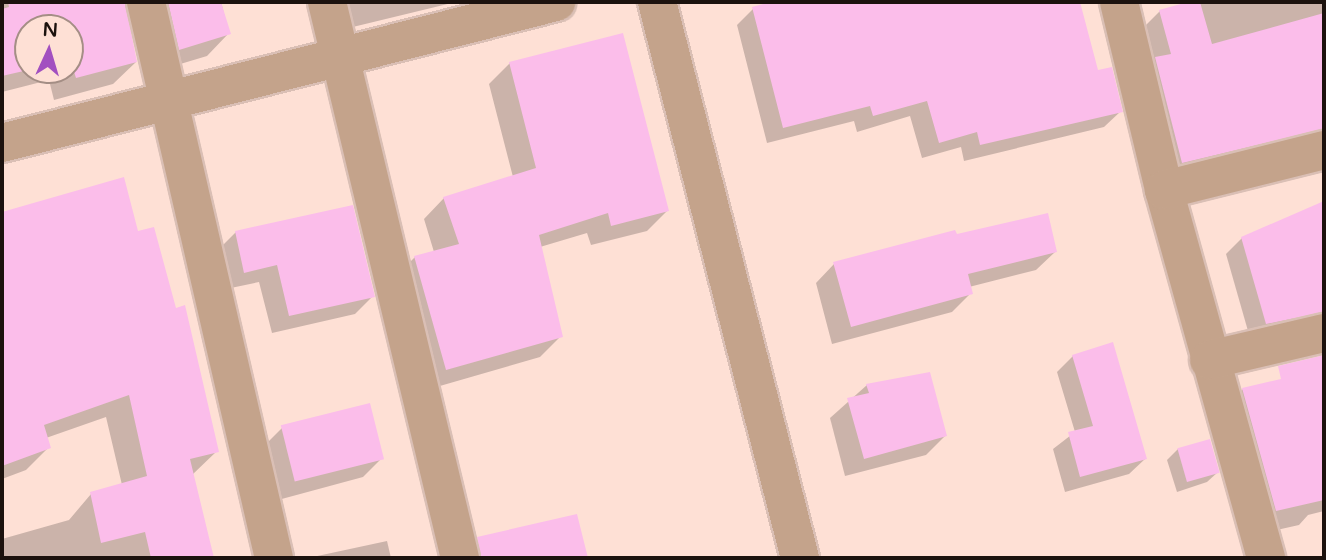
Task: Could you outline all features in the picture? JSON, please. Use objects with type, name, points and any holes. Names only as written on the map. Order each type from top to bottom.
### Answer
[{"type":"street","points":[[146,2],[274,558]]},
{"type":"street","points":[[327,2],[460,558]]},
{"type":"street","points":[[2,143],[556,2]]},
{"type":"street","points":[[657,2],[800,558]]},
{"type":"street","points":[[1119,2],[1164,190],[1266,558]]},
{"type":"street","points":[[1164,190],[1324,150]]},
{"type":"street","points":[[1209,360],[1324,333]]},
{"type":"building","points":[[8,2],[125,2],[137,62],[84,76],[84,14],[14,14],[14,73],[2,76],[2,9],[9,7]]},
{"type":"building","points":[[168,2],[221,2],[231,34],[179,50]]},
{"type":"building","points":[[771,2],[1080,2],[1098,70],[1112,67],[1123,112],[980,145],[977,132],[939,143],[927,101],[873,116],[870,106],[783,128],[752,7]]},
{"type":"building","points":[[1188,2],[1200,2],[1212,44],[1324,13],[1324,129],[1182,163],[1155,57],[1171,54],[1159,10]]},
{"type":"building","points":[[623,33],[669,211],[611,226],[608,213],[539,235],[563,337],[446,370],[414,256],[459,244],[443,197],[536,168],[509,62]]},
{"type":"building","points":[[124,177],[138,231],[154,227],[176,308],[185,305],[219,452],[190,459],[214,558],[151,558],[145,532],[101,543],[90,492],[147,476],[129,395],[44,425],[51,448],[2,466],[2,212]]},
{"type":"building","points":[[1324,201],[1324,312],[1266,324],[1241,237]]},
{"type":"building","points":[[353,205],[375,297],[289,316],[277,265],[244,273],[235,231]]},
{"type":"building","points":[[1048,213],[1057,252],[968,274],[973,294],[851,327],[833,262],[955,230],[957,234]]},
{"type":"building","points":[[1113,342],[1147,459],[1080,477],[1068,432],[1093,426],[1072,355]]},
{"type":"building","points":[[1324,355],[1324,500],[1276,511],[1242,388],[1281,379],[1278,366]]},
{"type":"building","points":[[930,372],[947,436],[864,459],[847,398],[869,393],[866,384]]},
{"type":"building","points":[[370,403],[384,459],[295,482],[281,425]]},
{"type":"building","points":[[1210,439],[1220,473],[1187,482],[1177,448]]},
{"type":"building","points":[[577,514],[588,558],[481,558],[477,537]]}]
